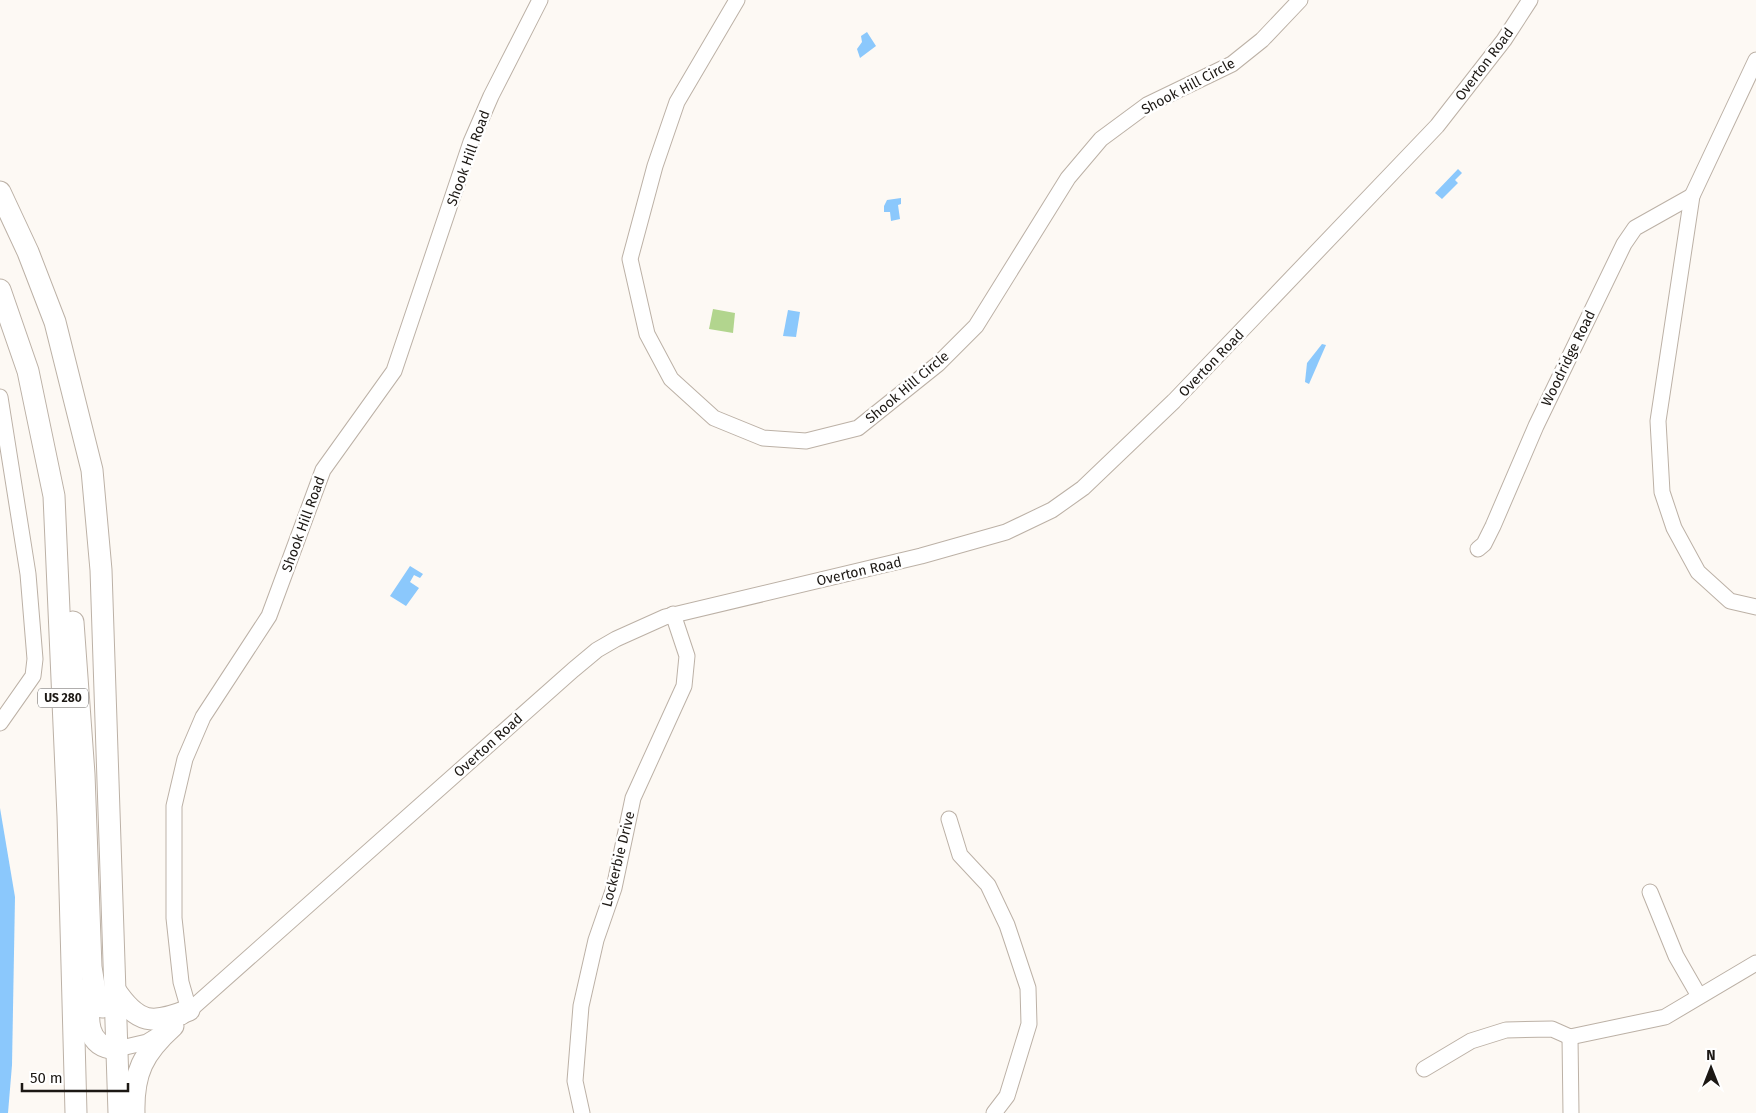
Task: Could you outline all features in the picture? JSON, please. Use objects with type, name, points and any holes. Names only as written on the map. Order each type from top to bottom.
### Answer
[{"type":"highway","name":"US 280","points":[[0,192],[28,252],[56,322],[92,470],[101,570],[119,1113]]},
{"type":"highway","name":"US 280","points":[[0,290],[28,371],[54,496],[68,816],[76,1113]]},
{"type":"highway","points":[[54,496],[70,591],[78,670],[90,884],[91,967],[88,1003],[90,1034],[96,1042],[107,1048],[117,1049]]},
{"type":"highway","points":[[91,967],[96,997],[102,1007],[108,1005],[115,990]]},
{"type":"highway","points":[[115,990],[125,1005],[136,1015],[153,1021],[189,1010]]},
{"type":"highway","points":[[134,1113],[133,1089],[143,1059],[155,1042],[173,1026]]},
{"type":"street","name":"Shook Hill Road","points":[[189,1010],[180,982],[174,918],[174,806],[185,759],[203,717],[270,616],[324,470],[394,371],[471,142],[490,96],[540,0]]},
{"type":"street","name":"Shook Hill Circle","points":[[737,0],[677,102],[655,166],[630,259],[646,334],[671,379],[714,418],[764,438],[806,441],[858,428],[938,364],[976,326],[1068,178],[1101,139],[1147,105],[1232,64],[1262,40],[1300,0]]},
{"type":"street","name":"Overton Road","points":[[117,1049],[147,1042],[173,1026],[591,655],[636,629],[673,614],[921,556],[1006,532],[1052,510],[1083,488],[1174,401],[1437,126],[1504,40],[1530,0]]},
{"type":"street","points":[[1756,60],[1692,196],[1658,421],[1662,492],[1674,528],[1698,572],[1730,601],[1756,607]]},
{"type":"street","name":"Woodridge Road","points":[[1478,549],[1484,544],[1493,526],[1536,426],[1621,250],[1635,228],[1692,196]]},
{"type":"street","points":[[0,397],[28,574],[35,659],[33,676],[0,723]]},
{"type":"street","name":"Lockerbie Drive","points":[[582,1113],[575,1081],[579,1024],[581,1006],[596,940],[614,888],[633,798],[684,686],[687,656],[673,614]]},
{"type":"street","points":[[949,819],[960,855],[988,885],[1007,925],[1028,988],[1028,1024],[1007,1096],[994,1113]]},
{"type":"street","points":[[1650,892],[1676,956],[1699,996]]},
{"type":"street","points":[[1424,1069],[1471,1041],[1506,1030],[1552,1029],[1570,1037],[1665,1017],[1756,963]]},
{"type":"street","points":[[1570,1037],[1571,1113]]},
{"type":"green space","points":[[713,309],[735,313],[733,333],[709,329]]},
{"type":"water","points":[[867,32],[876,46],[860,58],[857,49],[862,42],[861,36]]},
{"type":"water","points":[[1458,169],[1462,173],[1455,180],[1458,183],[1442,199],[1435,193]]},
{"type":"water","points":[[901,198],[901,204],[898,205],[900,219],[891,221],[890,212],[884,212],[884,206],[887,200]]},
{"type":"water","points":[[788,310],[800,312],[796,337],[783,336]]},
{"type":"water","points":[[1322,344],[1326,345],[1309,384],[1305,382],[1307,363]]},
{"type":"water","points":[[410,566],[423,574],[420,578],[414,575],[410,582],[419,588],[406,606],[390,596]]},
{"type":"water","points":[[0,808],[15,897],[12,1065],[8,1113],[0,1113]]}]
